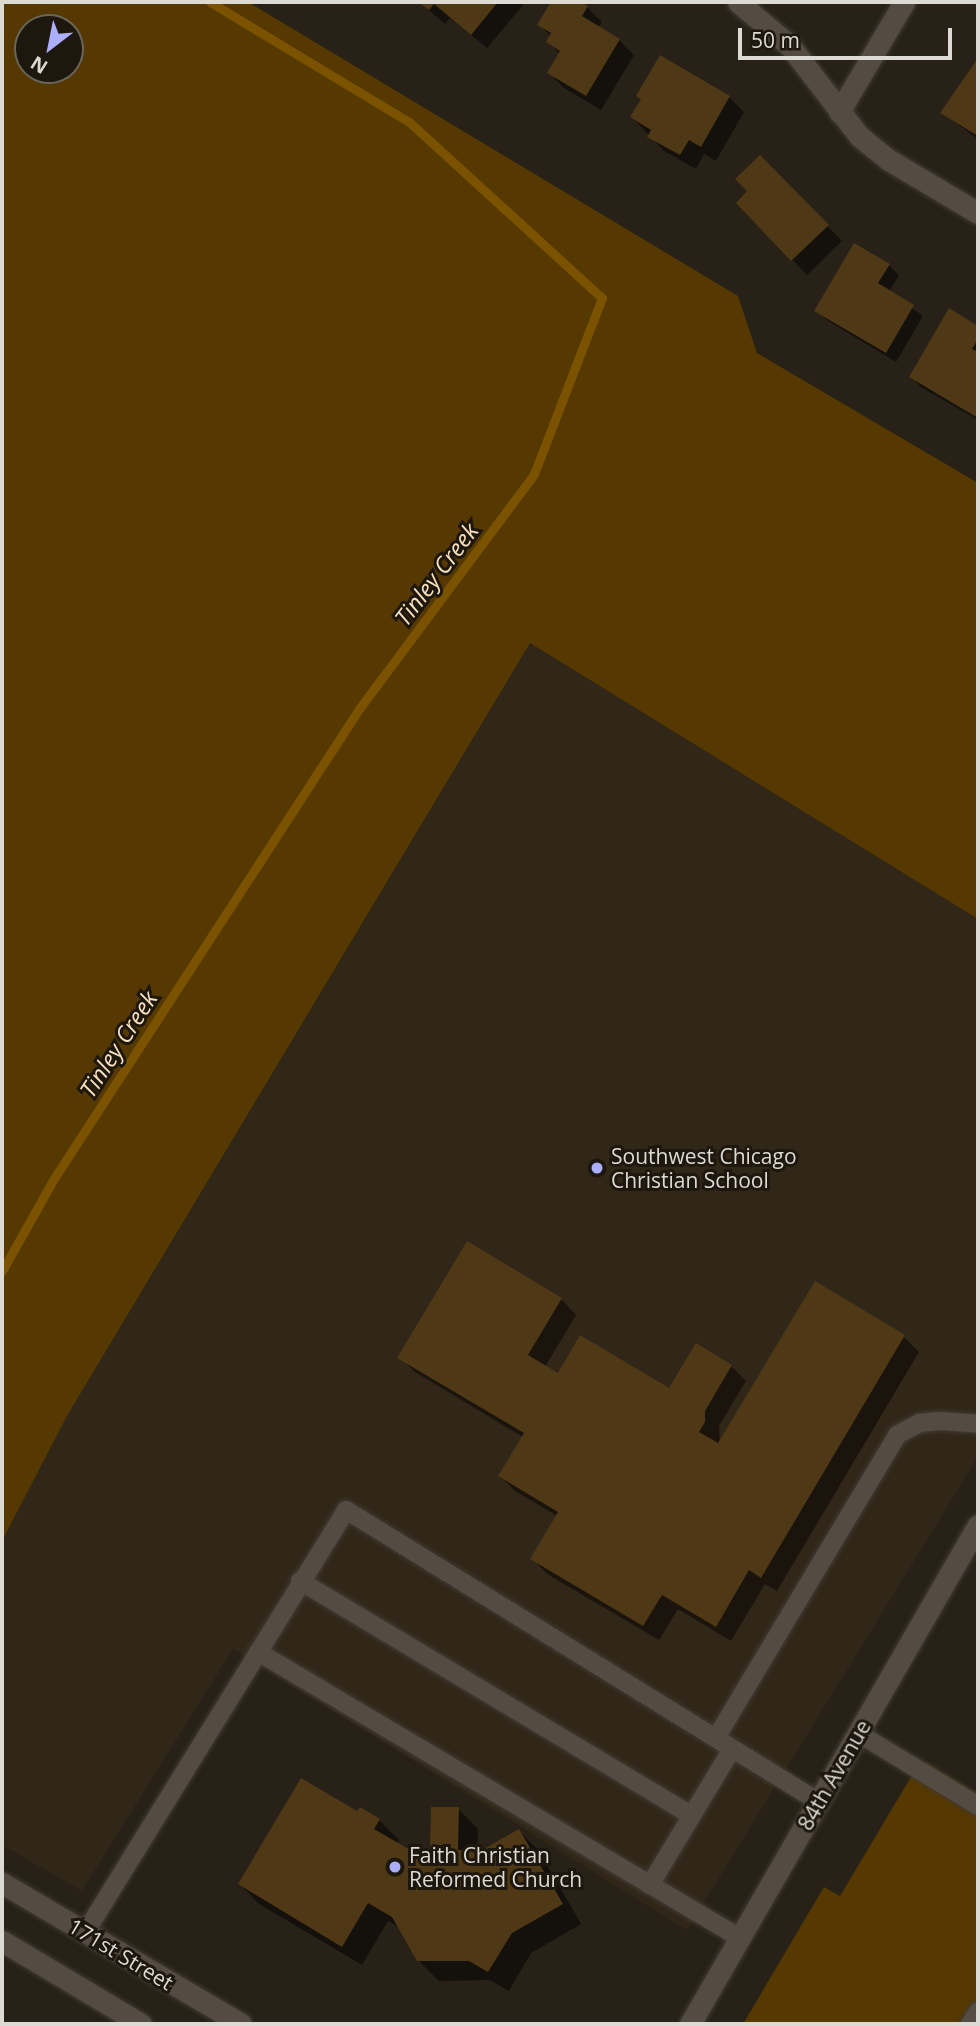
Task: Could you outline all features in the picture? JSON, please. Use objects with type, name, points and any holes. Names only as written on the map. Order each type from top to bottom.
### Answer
[{"type":"street","points":[[738,2],[790,47],[859,136],[889,160],[978,213]]},
{"type":"street","points":[[839,112],[904,2]]},
{"type":"street","name":"84th Avenue","points":[[690,2024],[858,1733],[975,1539]]},
{"type":"street","name":"171st Street","points":[[2,1883],[241,2024]]},
{"type":"street","points":[[2,1941],[141,2024]]},
{"type":"lane","points":[[716,1738],[897,1435],[929,1422],[978,1424]]},
{"type":"lane","points":[[85,1933],[346,1510],[818,1802]]},
{"type":"lane","points":[[300,1581],[692,1815]]},
{"type":"lane","points":[[258,1653],[740,1938]]},
{"type":"lane","points":[[858,1733],[978,1807]]},
{"type":"lane","points":[[650,1885],[732,1749]]},
{"type":"lane","points":[[971,2024],[978,2011]]},
{"type":"shaded area","points":[[2,2],[248,2],[738,296],[757,353],[978,483],[978,919],[530,643],[67,1416],[2,1541]]},
{"type":"shaded area","name":"Southwest Chicago Christian School","points":[[530,643],[978,919],[978,1457],[687,1930],[233,1649],[82,1891],[2,1845],[2,1541],[67,1416]]},
{"type":"shaded area","points":[[926,1762],[978,1794],[978,2024],[743,2024],[824,1887],[840,1896],[911,1777]]},
{"type":"building","points":[[418,2],[498,2],[471,35],[434,4],[429,10]]},
{"type":"building","points":[[551,2],[581,2],[588,6],[582,16],[620,39],[586,96],[547,73],[560,51],[546,42],[551,33],[537,25]]},
{"type":"building","points":[[660,55],[730,96],[701,147],[689,140],[680,155],[647,137],[651,130],[630,117],[641,99],[636,96]]},
{"type":"building","points":[[978,58],[978,136],[940,113]]},
{"type":"building","points":[[760,155],[829,225],[791,261],[736,203],[747,191],[735,179]]},
{"type":"building","points":[[854,243],[890,264],[878,283],[914,305],[886,353],[814,311]]},
{"type":"building","points":[[949,308],[978,326],[978,339],[972,349],[978,352],[978,418],[909,377]]},
{"type":"building","points":[[467,1241],[562,1298],[528,1355],[558,1373],[580,1335],[669,1388],[696,1343],[732,1365],[705,1411],[705,1422],[699,1432],[718,1443],[815,1281],[905,1335],[761,1578],[749,1570],[716,1627],[662,1595],[643,1626],[530,1559],[558,1512],[498,1476],[524,1433],[397,1358]]},
{"type":"building","name":"Faith Christian Reformed Church","points":[[301,1778],[357,1811],[360,1807],[380,1819],[374,1829],[407,1848],[430,1849],[431,1807],[459,1807],[458,1850],[482,1850],[519,1829],[563,1904],[512,1933],[488,1972],[469,1961],[417,1961],[392,1917],[368,1903],[342,1947],[238,1884]]},
{"type":"waterway","name":"Tinley Creek","points":[[2,1271],[53,1180],[359,709],[534,474],[602,298],[409,122],[210,2]]},
{"type":"place","name":"Southwest Chicago Christian School","points":[[597,1168]]},
{"type":"place","name":"Faith Christian Reformed Church","points":[[395,1867]]}]
